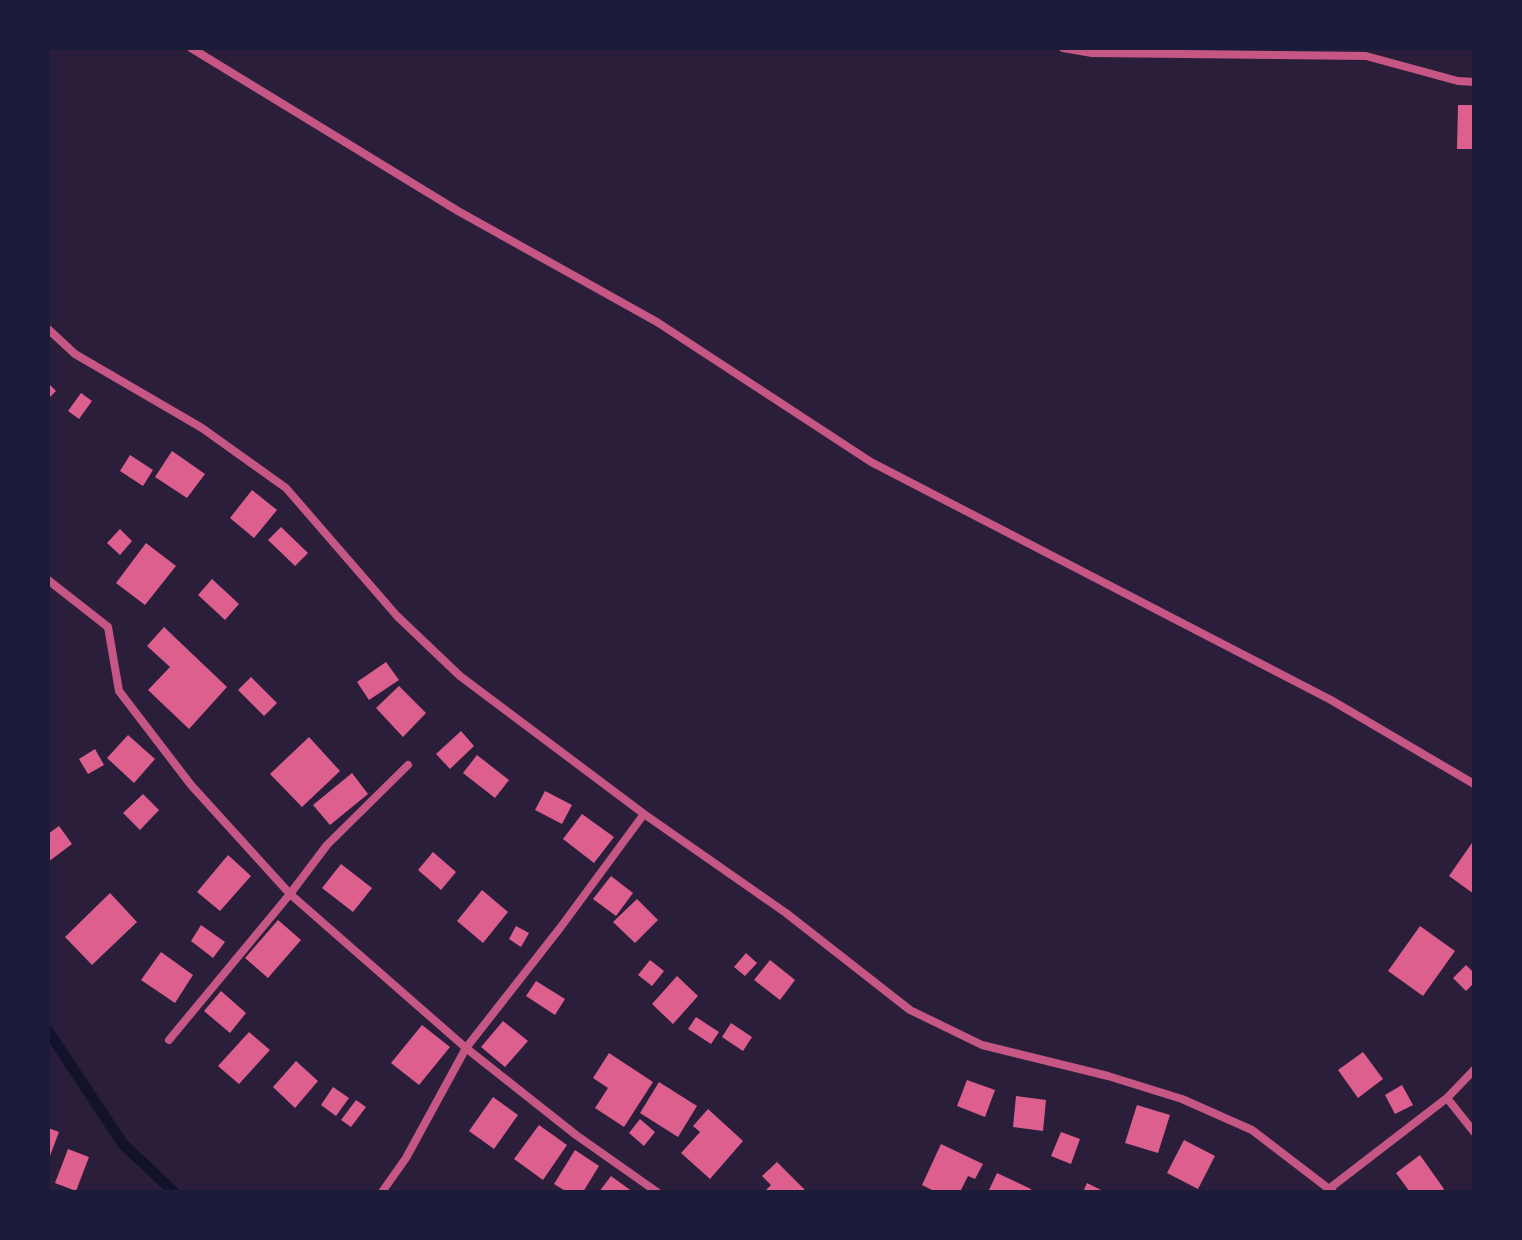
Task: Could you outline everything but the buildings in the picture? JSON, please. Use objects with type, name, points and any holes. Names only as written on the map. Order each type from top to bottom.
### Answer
[{"type":"street","points":[[191,48],[458,211],[657,322],[871,462],[1331,700],[1474,784]]},
{"type":"street","points":[[1063,48],[1092,53],[1366,56],[1458,81],[1474,82]]},
{"type":"street","points":[[48,329],[75,354],[202,428],[286,488],[397,616],[460,676],[644,814],[786,913],[910,1010],[982,1045],[1108,1076],[1182,1099],[1252,1130],[1331,1190],[1447,1098],[1474,1070]]},
{"type":"street","points":[[48,580],[108,627],[119,691],[191,785],[290,894],[466,1048],[576,1135],[657,1192]]},
{"type":"street","points":[[169,1040],[327,845],[408,765]]},
{"type":"street","points":[[382,1192],[406,1158],[466,1048],[644,814]]},
{"type":"street","points":[[1447,1098],[1474,1132]]},
{"type":"shaded area","points":[[48,48],[1474,48],[1474,1192],[48,1192]]},
{"type":"waterway","points":[[48,1031],[123,1144],[174,1192]]}]
